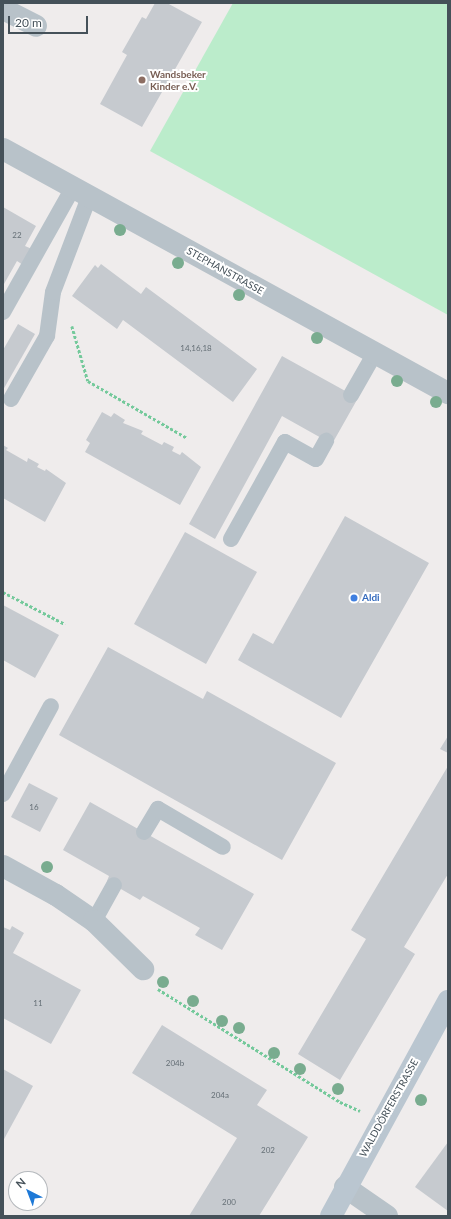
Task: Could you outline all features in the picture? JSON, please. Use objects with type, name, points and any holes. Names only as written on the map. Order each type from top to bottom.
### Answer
[{"type":"street","points":[[3,9],[36,26]]},
{"type":"street","name":"STEPHANSTRASSE","points":[[3,149],[448,393]]},
{"type":"street","points":[[3,866],[56,895],[94,921],[143,969]]},
{"type":"street","name":"WALDDÖRFERSTRASSE","points":[[331,1216],[345,1187],[448,1001]]},
{"type":"street","points":[[345,1187],[387,1216]]},
{"type":"lane","points":[[3,312],[81,192]]},
{"type":"lane","points":[[11,399],[47,336],[53,292],[81,192]]},
{"type":"lane","points":[[351,395],[375,354]]},
{"type":"lane","points":[[231,539],[285,442],[316,459],[326,441]]},
{"type":"lane","points":[[3,794],[51,706]]},
{"type":"lane","points":[[144,832],[158,809],[223,847]]},
{"type":"lane","points":[[94,921],[114,885]]},
{"type":"path","points":[[71,324],[88,381],[187,438]]},
{"type":"path","points":[[3,592],[65,624]]},
{"type":"path","points":[[143,969],[160,992],[340,1102],[382,1121]]},
{"type":"green space","points":[[233,3],[448,3],[448,315],[150,151]]},
{"type":"building","name":"Wandsbeker Kinder e.V.","points":[[155,3],[167,3],[202,22],[142,127],[100,104],[127,55],[122,52],[142,17],[146,19]]},
{"type":"building","points":[[3,207],[36,226],[25,246],[32,249],[23,265],[17,261],[4,284]]},
{"type":"building","points":[[101,264],[141,294],[146,287],[257,369],[233,402],[123,320],[117,329],[72,296],[95,265],[98,268]]},
{"type":"building","points":[[18,324],[35,334],[3,390],[3,350]]},
{"type":"building","points":[[282,356],[358,398],[332,444],[282,416],[215,539],[189,524]]},
{"type":"building","points":[[102,412],[111,417],[114,413],[125,420],[123,423],[143,431],[141,434],[162,445],[164,442],[174,447],[172,451],[180,455],[182,452],[201,467],[180,505],[85,452],[90,443],[86,440]]},
{"type":"building","points":[[3,445],[8,448],[6,450],[27,462],[28,458],[39,464],[37,467],[45,471],[46,469],[66,483],[45,522],[3,498]]},
{"type":"building","name":"Aldi","points":[[345,516],[429,563],[341,718],[238,660],[253,633],[273,644]]},
{"type":"building","points":[[185,532],[257,572],[206,664],[134,624]]},
{"type":"building","points":[[3,605],[59,635],[35,678],[3,660]]},
{"type":"building","points":[[108,647],[203,699],[207,691],[336,763],[282,860],[59,735]]},
{"type":"building","points":[[448,736],[448,753],[440,749]]},
{"type":"building","points":[[448,766],[448,874],[404,947],[415,954],[340,1080],[298,1054],[366,939],[351,930]]},
{"type":"building","points":[[29,783],[58,798],[40,832],[11,817]]},
{"type":"building","points":[[90,802],[254,894],[222,950],[195,935],[200,928],[143,896],[140,900],[107,881],[109,876],[63,850]]},
{"type":"building","points":[[12,926],[24,933],[13,953],[81,990],[51,1044],[3,1018],[3,927],[10,930]]},
{"type":"building","points":[[162,1025],[267,1090],[257,1105],[308,1137],[259,1216],[189,1216],[237,1138],[132,1073]]},
{"type":"building","points":[[3,1069],[33,1086],[3,1141]]},
{"type":"building","points":[[448,1142],[448,1211],[415,1187]]},
{"type":"place","name":"Wandsbeker Kinder e.V.","points":[[142,80]]},
{"type":"place","name":"Aldi","points":[[354,598]]}]
